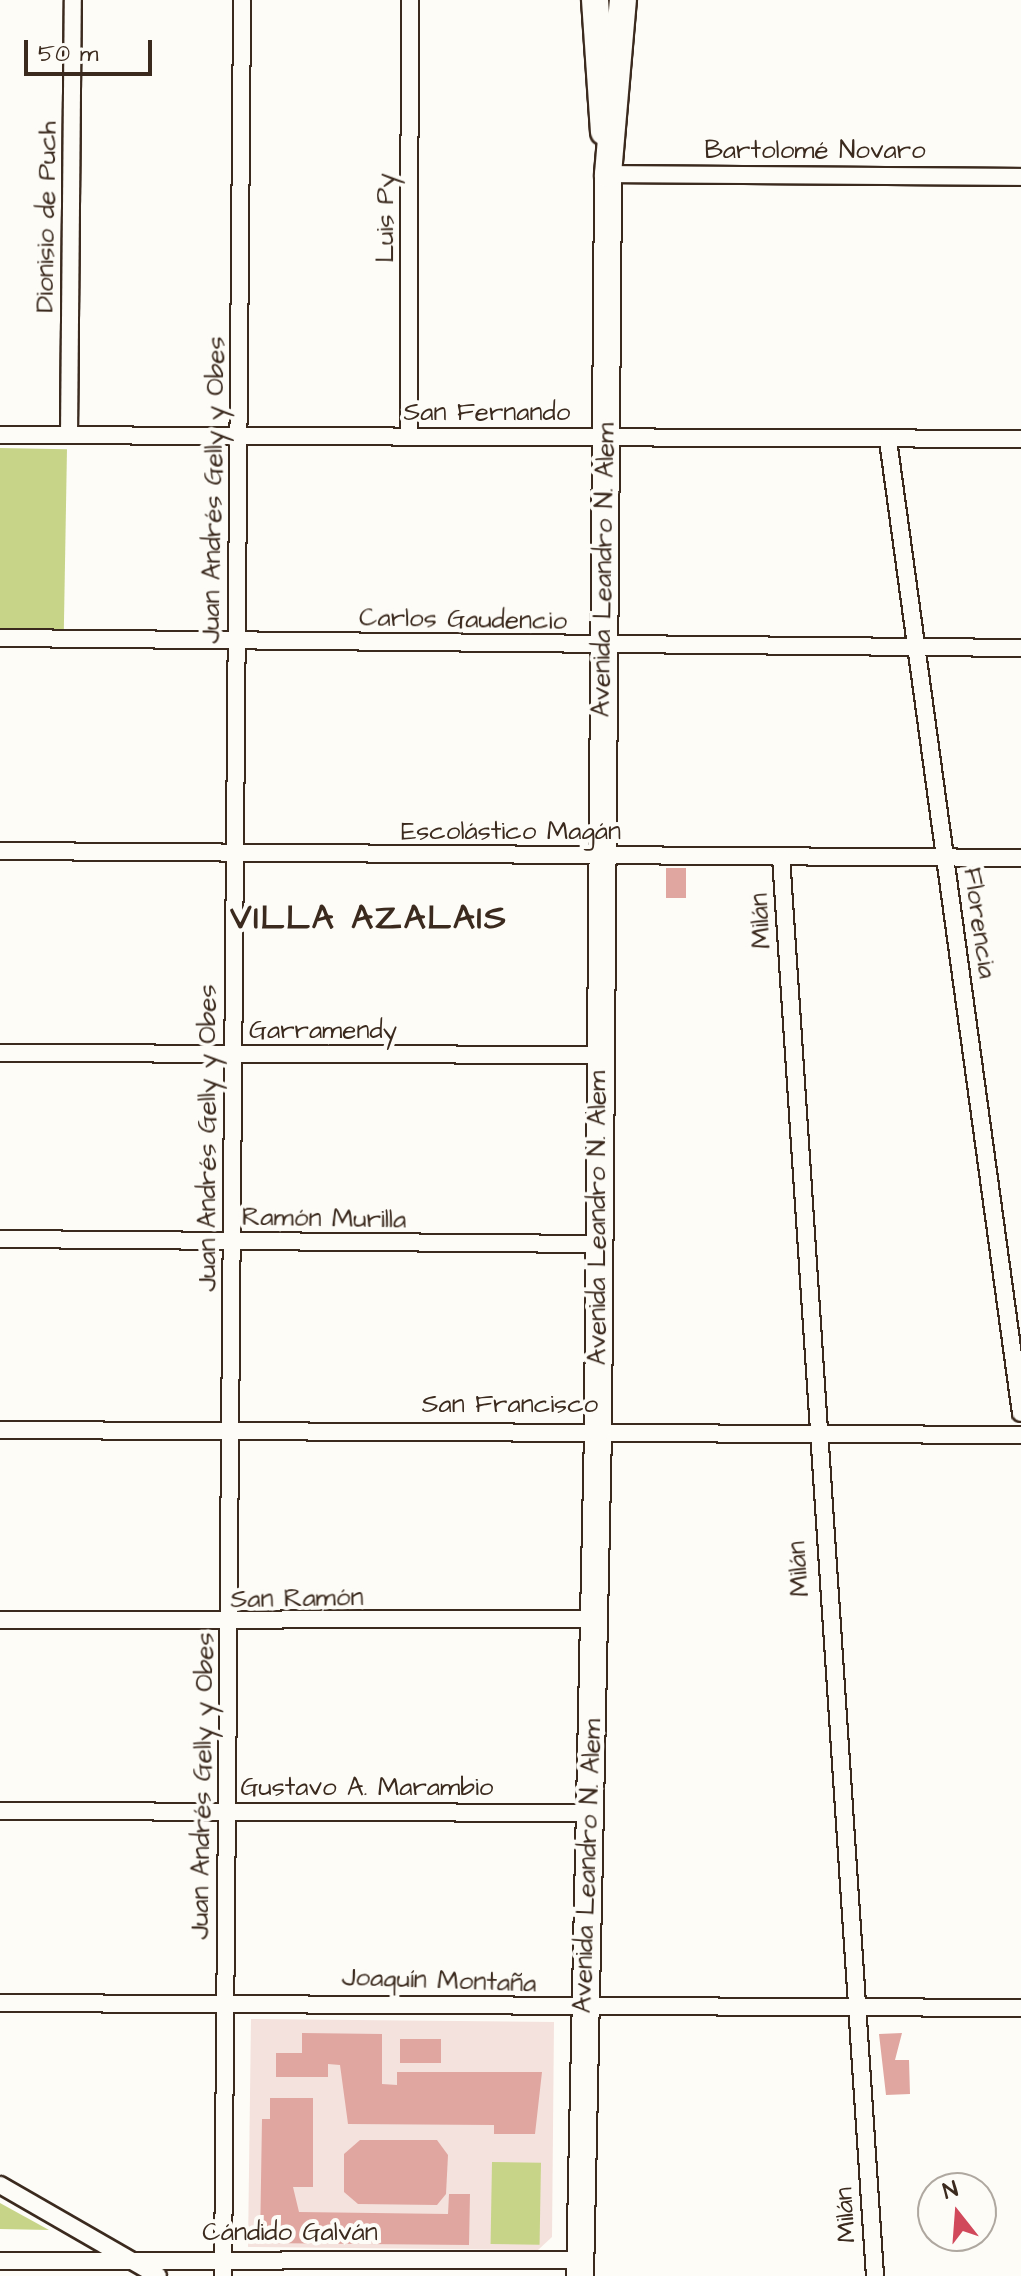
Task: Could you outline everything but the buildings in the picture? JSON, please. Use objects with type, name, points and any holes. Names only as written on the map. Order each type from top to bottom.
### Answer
[{"type":"main road","name":"Avenida Leandro N. Alem","points":[[580,2268],[598,1428],[597,1055],[608,167],[595,0]]},
{"type":"main road","name":"Avenida Leandro N. Alem","points":[[608,167],[622,68],[623,0]]},
{"type":"street","name":"Dionisio de Puch","points":[[69,435],[73,0]]},
{"type":"street","name":"Juan Andrés Gelly y Obes","points":[[223,2276],[242,0]]},
{"type":"street","name":"Luis Py","points":[[409,436],[410,0]]},
{"type":"street","name":"Bartolomé Novaro","points":[[608,167],[1021,177]]},
{"type":"street","name":"San Fernando","points":[[0,435],[1021,439]]},
{"type":"street","name":"Florencia","points":[[888,440],[1021,1413]]},
{"type":"street","name":"Carlos Gaudencio","points":[[0,638],[1021,648]]},
{"type":"street","name":"Escolástico Magán","points":[[0,851],[1021,858]]},
{"type":"street","name":"Milán","points":[[781,857],[813,1431],[875,2276]]},
{"type":"street","name":"Garramendy","points":[[0,1053],[597,1055]]},
{"type":"street","name":"Ramón Murilla","points":[[0,1239],[598,1244]]},
{"type":"street","name":"San Francisco","points":[[0,1430],[230,1432],[598,1428],[1021,1435]]},
{"type":"street","name":"San Ramón","points":[[0,1620],[228,1624],[595,1619]]},
{"type":"street","name":"Gustavo A. Marambio","points":[[0,1811],[590,1813]]},
{"type":"street","name":"Joaquín Montaña","points":[[0,2003],[225,1999],[584,2007],[854,2005],[1021,2008]]},
{"type":"street","points":[[0,2185],[158,2276]]},
{"type":"street","name":"Cándido Galván","points":[[0,2261],[223,2256],[580,2268]]},
{"type":"shaded area","points":[[251,2019],[554,2022],[552,2237],[538,2250],[248,2247]]},
{"type":"green space","points":[[0,448],[67,449],[64,631],[0,630]]},
{"type":"green space","points":[[492,2162],[541,2163],[540,2245],[491,2244]]},
{"type":"green space","points":[[0,2203],[49,2230],[0,2229]]},
{"type":"district","name":"VILLA AZALAIS","points":[[369,919]]}]
